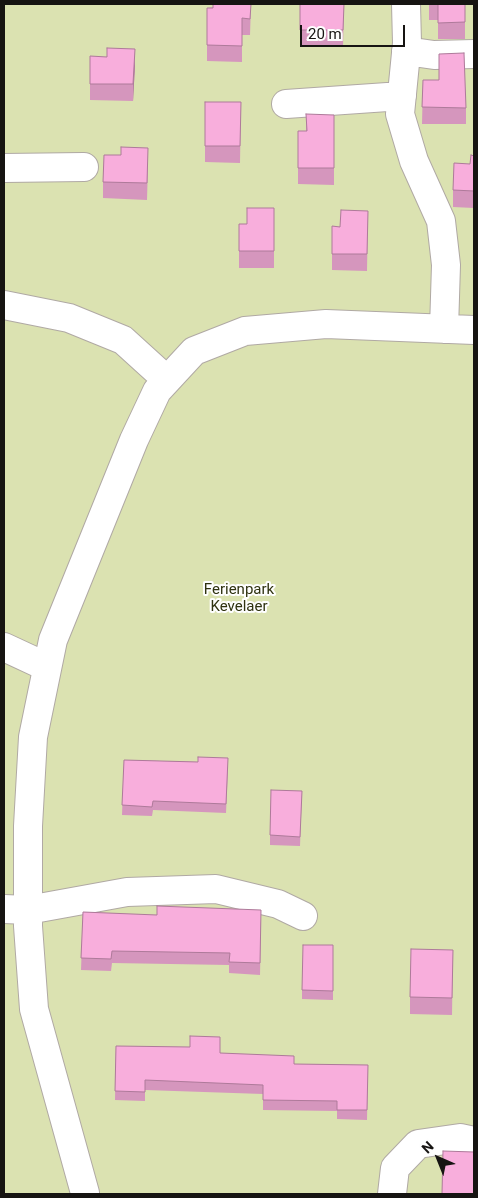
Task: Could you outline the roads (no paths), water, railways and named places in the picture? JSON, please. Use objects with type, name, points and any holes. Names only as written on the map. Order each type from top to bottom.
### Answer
[{"type":"lane","points":[[406,4],[406,51],[400,114],[414,161],[441,221],[446,265],[444,329]]},
{"type":"lane","points":[[406,51],[434,55],[474,54]]},
{"type":"lane","points":[[286,104],[402,96]]},
{"type":"lane","points":[[4,168],[84,167]]},
{"type":"lane","points":[[4,305],[69,318],[123,340],[167,380]]},
{"type":"lane","points":[[85,1194],[34,1009],[16,909],[28,826],[33,737],[53,640],[134,440],[157,391],[194,351],[245,331],[326,324],[474,330]]},
{"type":"lane","points":[[4,647],[48,666]]},
{"type":"lane","points":[[16,909],[127,892],[216,889],[278,904],[302,916]]},
{"type":"lane","points":[[392,1194],[395,1168],[418,1144],[460,1138],[474,1141]]},
{"type":"park label","name":"Ferienpark Kevelaer","points":[[239,598]]}]
